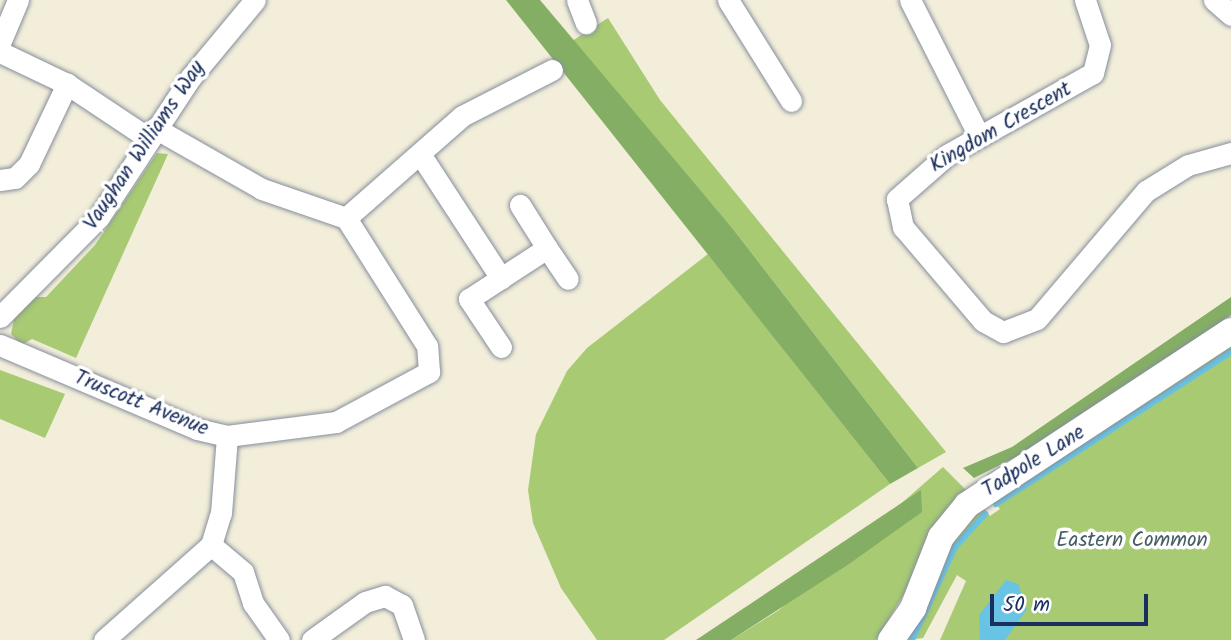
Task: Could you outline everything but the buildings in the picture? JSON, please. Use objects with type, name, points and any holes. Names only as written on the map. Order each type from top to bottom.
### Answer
[{"type":"street","points":[[0,43],[18,0]]},
{"type":"street","name":"Vaughan Williams Way","points":[[0,317],[81,239],[152,133],[255,0]]},
{"type":"street","points":[[577,0],[586,23]]},
{"type":"street","points":[[728,0],[791,101]]},
{"type":"street","points":[[910,0],[979,136]]},
{"type":"street","name":"Kingdom Crescent","points":[[1085,0],[1100,45],[1093,72],[979,136],[912,180],[896,210],[913,240],[983,321],[1003,332],[1048,310],[1146,191],[1188,165],[1231,153]]},
{"type":"street","points":[[1214,0],[1231,15]]},
{"type":"street","points":[[0,52],[67,84],[152,133],[253,184],[323,215],[346,218],[422,157],[462,116],[552,70]]},
{"type":"street","points":[[0,180],[15,178],[29,164],[67,84]]},
{"type":"street","points":[[422,157],[501,278]]},
{"type":"street","points":[[520,205],[568,279]]},
{"type":"street","name":"Truscott Avenue","points":[[0,345],[197,429],[227,436],[336,422],[429,372],[427,346],[346,218]]},
{"type":"street","points":[[501,347],[469,299],[547,248]]},
{"type":"street","name":"Tadpole Lane","points":[[891,640],[913,608],[941,537],[967,505],[1231,331]]},
{"type":"street","points":[[104,640],[211,545],[221,513],[227,436]]},
{"type":"street","points":[[211,545],[243,572],[253,603],[279,640]]},
{"type":"street","points":[[312,640],[365,602],[385,596],[402,605],[414,640]]},
{"type":"green space","points":[[506,0],[540,0],[733,229],[918,468],[890,484]]},
{"type":"green space","points":[[608,18],[660,100],[946,452],[918,468],[733,229],[572,41]]},
{"type":"green space","points":[[157,153],[168,154],[76,358],[32,339],[22,345],[11,334],[15,314],[34,297],[46,297],[95,245]]},
{"type":"green space","points":[[708,254],[890,484],[664,640],[597,640],[561,588],[533,523],[528,490],[536,434],[567,371],[587,348]]},
{"type":"green space","points":[[1231,297],[1231,315],[1177,356],[1018,456],[974,478],[963,468],[1012,447]]},
{"type":"green space","name":"Eastern Common","points":[[1231,343],[1231,640],[940,640],[966,581],[957,575],[923,638],[907,640],[953,541],[982,506],[990,516],[1000,509],[993,500]]},
{"type":"green space","points":[[0,370],[65,394],[45,438],[0,419]]},
{"type":"green space","points":[[943,467],[967,491],[876,640],[731,640],[779,610]]},
{"type":"green space","points":[[921,490],[922,512],[849,564],[731,640],[696,640]]},
{"type":"water","points":[[1006,580],[1018,584],[1027,609],[1005,640],[980,640],[979,615]]},
{"type":"waterway","points":[[996,504],[1231,352]]},
{"type":"waterway","points":[[912,640],[955,547],[985,514]]}]
